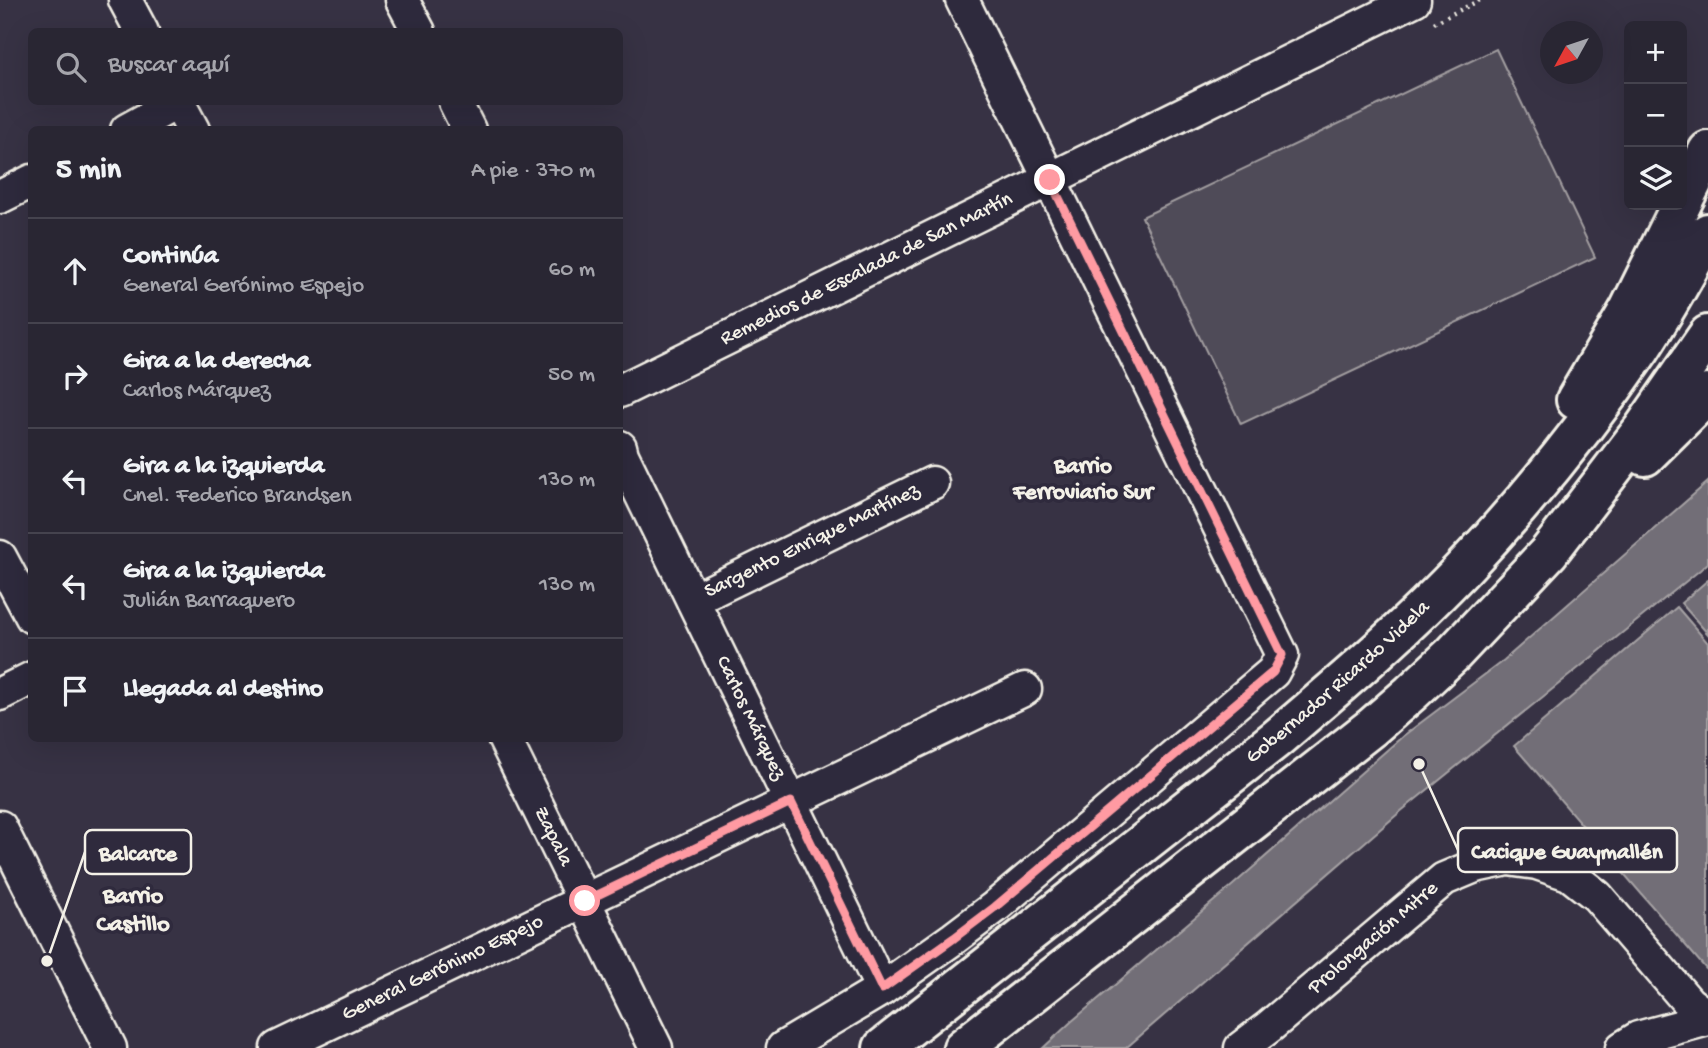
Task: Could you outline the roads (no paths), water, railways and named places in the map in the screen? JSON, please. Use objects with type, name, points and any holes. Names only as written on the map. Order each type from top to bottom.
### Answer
[{"type":"highway","points":[[1687,192],[1708,151]]},
{"type":"highway","points":[[1466,565],[1569,411],[1629,310],[1678,210]]},
{"type":"highway","name":"Gobernador Ricardo Videla","points":[[883,1048],[1276,739],[1392,637],[1466,565],[1588,421],[1641,347],[1682,282],[1708,233]]},
{"type":"highway","points":[[1549,552],[1643,429],[1708,335]]},
{"type":"highway","points":[[963,1048],[1411,693],[1453,654],[1549,552],[1708,394]]},
{"type":"highway","points":[[855,1048],[1003,956]]},
{"type":"highway","points":[[980,1048],[1051,979]]},
{"type":"street","points":[[125,0],[140,28]]},
{"type":"street","points":[[402,0],[417,28]]},
{"type":"street","points":[[783,1048],[882,989],[995,907],[1273,672],[1282,655],[962,0]]},
{"type":"street","name":"Remedios de Escalada de San Martín","points":[[623,390],[1414,0]]},
{"type":"street","points":[[134,126],[173,105]]},
{"type":"street","points":[[180,105],[191,126]]},
{"type":"street","points":[[456,105],[467,126]]},
{"type":"street","points":[[0,197],[28,183]]},
{"type":"street","name":"Carlos Márquez","points":[[623,457],[882,989]]},
{"type":"street","name":"Sargento Enrique Martínez","points":[[693,600],[932,483]]},
{"type":"street","points":[[0,557],[28,610]]},
{"type":"street","points":[[0,694],[28,680]]},
{"type":"street","name":"General Gerónimo Espejo","points":[[277,1048],[1025,689]]},
{"type":"street","name":"Zapala","points":[[506,742],[656,1048]]},
{"type":"street","points":[[0,827],[110,1048]]},
{"type":"street","name":"Prolongación Mitre","points":[[1241,1048],[1444,879],[1475,866],[1508,859],[1537,863],[1569,874],[1597,895],[1689,1003],[1708,1018]]},
{"type":"street","points":[[1622,1048],[1638,1038],[1708,1018]]},
{"type":"place","name":"Cacique Guaymallén","points":[[1419,764]]},
{"type":"place","name":"Balcarce","points":[[47,961]]},
{"type":"district","name":"Barrio Ferroviario Sur","points":[[1083,480]]},
{"type":"district","name":"Barrio Castillo","points":[[133,911]]}]
